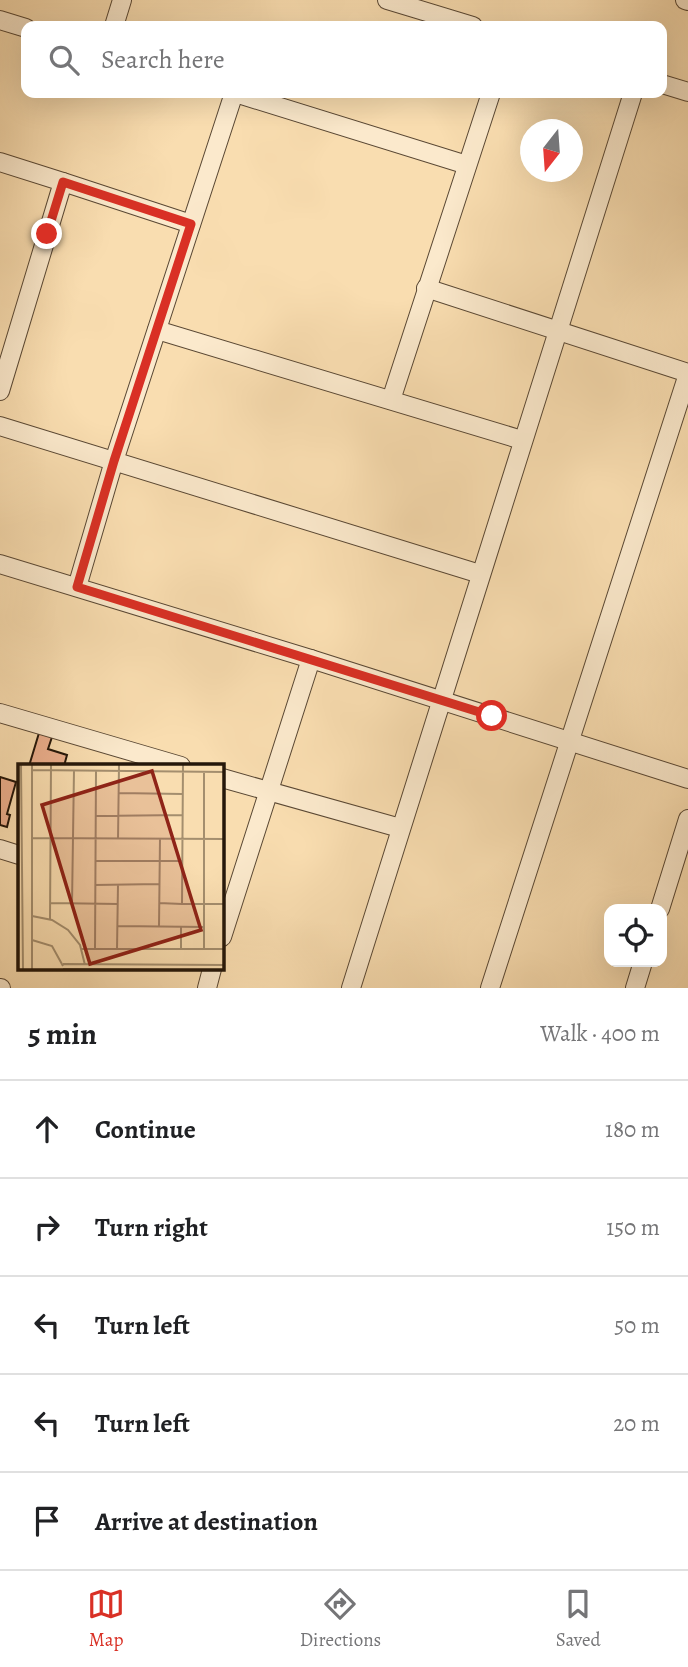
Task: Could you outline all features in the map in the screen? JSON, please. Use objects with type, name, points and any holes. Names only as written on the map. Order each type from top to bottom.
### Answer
[{"type":"street","points":[[116,21],[122,0]]},
{"type":"street","points":[[387,0],[456,21]]},
{"type":"street","points":[[0,20],[21,26]]},
{"type":"street","points":[[667,86],[688,92]]},
{"type":"street","points":[[77,587],[114,461],[233,98]]},
{"type":"street","points":[[251,98],[467,165]]},
{"type":"street","points":[[391,400],[489,98]]},
{"type":"street","points":[[351,988],[631,98]]},
{"type":"street","points":[[0,162],[191,224]]},
{"type":"street","points":[[0,391],[63,182]]},
{"type":"street","points":[[426,288],[688,373],[490,988]]},
{"type":"street","points":[[157,330],[522,440]]},
{"type":"street","points":[[0,426],[480,574]]},
{"type":"street","points":[[0,564],[441,699],[688,779]]},
{"type":"street","points":[[224,926],[311,659]]},
{"type":"street","points":[[0,713],[174,764]]},
{"type":"street","points":[[224,779],[400,828]]},
{"type":"street","points":[[662,904],[688,819]]},
{"type":"street","points":[[0,849],[18,855]]},
{"type":"street","points":[[635,988],[641,967]]},
{"type":"street","points":[[206,988],[212,970]]},
{"type":"building","points":[[39,733],[52,737],[48,749],[67,755],[65,764],[30,764]]},
{"type":"building","points":[[0,777],[16,782],[7,814],[10,815],[7,827],[0,825]]},
{"type":"route","points":[[47,234],[63,182],[191,224],[114,461],[77,587],[492,716]]}]
